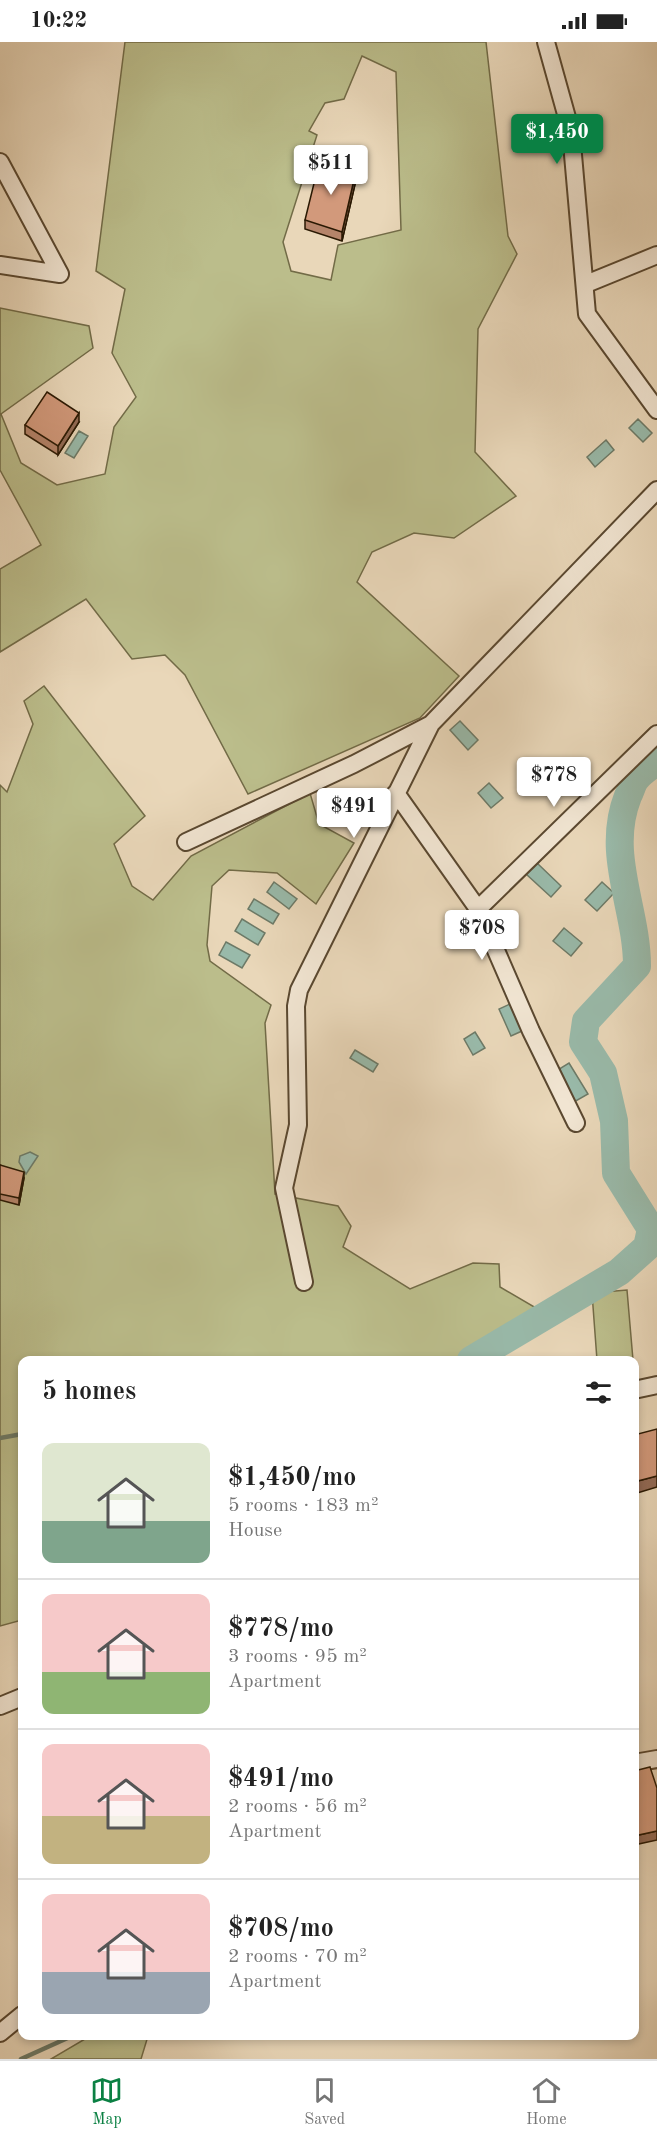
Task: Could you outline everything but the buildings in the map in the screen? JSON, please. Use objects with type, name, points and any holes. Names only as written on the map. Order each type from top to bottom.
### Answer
[{"type":"street","points":[[546,42],[571,132],[586,284],[586,314],[657,410]]},
{"type":"street","points":[[0,162],[60,274],[0,265]]},
{"type":"street","points":[[586,284],[657,255]]},
{"type":"street","points":[[304,1282],[284,1188],[298,1125],[296,1006],[299,990],[431,724],[657,490]]},
{"type":"street","points":[[186,842],[354,764],[431,724]]},
{"type":"street","points":[[478,909],[657,734]]},
{"type":"street","points":[[396,793],[478,909],[531,1030],[576,1123]]},
{"type":"street","points":[[639,1389],[657,1385]]},
{"type":"street","points":[[0,1706],[18,1699]]},
{"type":"street","points":[[639,1762],[657,1759]]},
{"type":"street","points":[[0,2033],[18,2018]]},
{"type":"green space","points":[[125,42],[486,42],[508,236],[517,254],[478,329],[475,452],[516,496],[454,538],[414,533],[372,552],[357,582],[459,676],[420,718],[248,794],[185,675],[165,655],[132,659],[86,599],[0,652],[0,569],[41,545],[0,470],[0,308],[89,326],[93,348],[1,414],[21,463],[57,485],[105,474],[114,427],[136,397],[112,353],[125,289],[96,271]],"holes":[[[362,56],[396,72],[401,230],[338,245],[331,280],[291,271],[283,242],[317,135],[309,131],[325,103],[344,99]]]},
{"type":"green space","points":[[44,686],[145,816],[114,844],[132,886],[153,900],[191,856],[310,793],[319,824],[354,843],[316,904],[277,873],[229,870],[212,886],[207,945],[210,961],[271,1005],[265,1023],[275,1194],[338,1206],[351,1226],[343,1247],[410,1289],[473,1263],[499,1264],[500,1287],[548,1315],[478,1356],[18,1356],[18,1621],[0,1626],[0,785],[7,792],[33,724],[24,701]]},
{"type":"green space","points":[[627,1290],[633,1356],[597,1356],[592,1293]]},
{"type":"green space","points":[[83,2040],[147,2040],[141,2059],[51,2059]]},
{"type":"shaded area","points":[[638,419],[652,433],[643,442],[629,428]]},
{"type":"shaded area","points":[[79,431],[88,436],[74,458],[65,453]]},
{"type":"shaded area","points":[[606,440],[614,450],[595,467],[587,457]]},
{"type":"shaded area","points":[[460,721],[478,740],[468,750],[450,730]]},
{"type":"shaded area","points":[[489,783],[503,798],[491,808],[478,793]]},
{"type":"shaded area","points":[[537,863],[561,886],[551,897],[526,874]]},
{"type":"shaded area","points":[[274,882],[297,899],[289,909],[267,892]]},
{"type":"shaded area","points":[[602,882],[614,893],[597,911],[585,900]]},
{"type":"shaded area","points":[[254,899],[279,914],[273,924],[248,909]]},
{"type":"shaded area","points":[[242,919],[265,933],[258,945],[235,931]]},
{"type":"shaded area","points":[[564,928],[582,943],[571,956],[553,941]]},
{"type":"shaded area","points":[[226,942],[250,955],[242,968],[219,955]]},
{"type":"shaded area","points":[[510,1004],[522,1031],[511,1036],[499,1009]]},
{"type":"shaded area","points":[[475,1032],[485,1048],[473,1055],[464,1039]]},
{"type":"shaded area","points":[[355,1050],[378,1064],[373,1072],[350,1058]]},
{"type":"shaded area","points":[[569,1063],[588,1094],[574,1102],[556,1071]]},
{"type":"shaded area","points":[[30,1152],[38,1156],[26,1174],[19,1162],[20,1156]]},
{"type":"waterway","points":[[478,1356],[619,1272],[647,1247],[651,1229],[616,1173],[614,1121],[603,1073],[583,1042],[586,1021],[637,966],[636,944],[621,860],[622,818],[633,783],[640,774],[657,761]]},
{"type":"waterway","points":[[0,1438],[18,1435]]},
{"type":"waterway","points":[[21,2059],[63,2040]]}]
